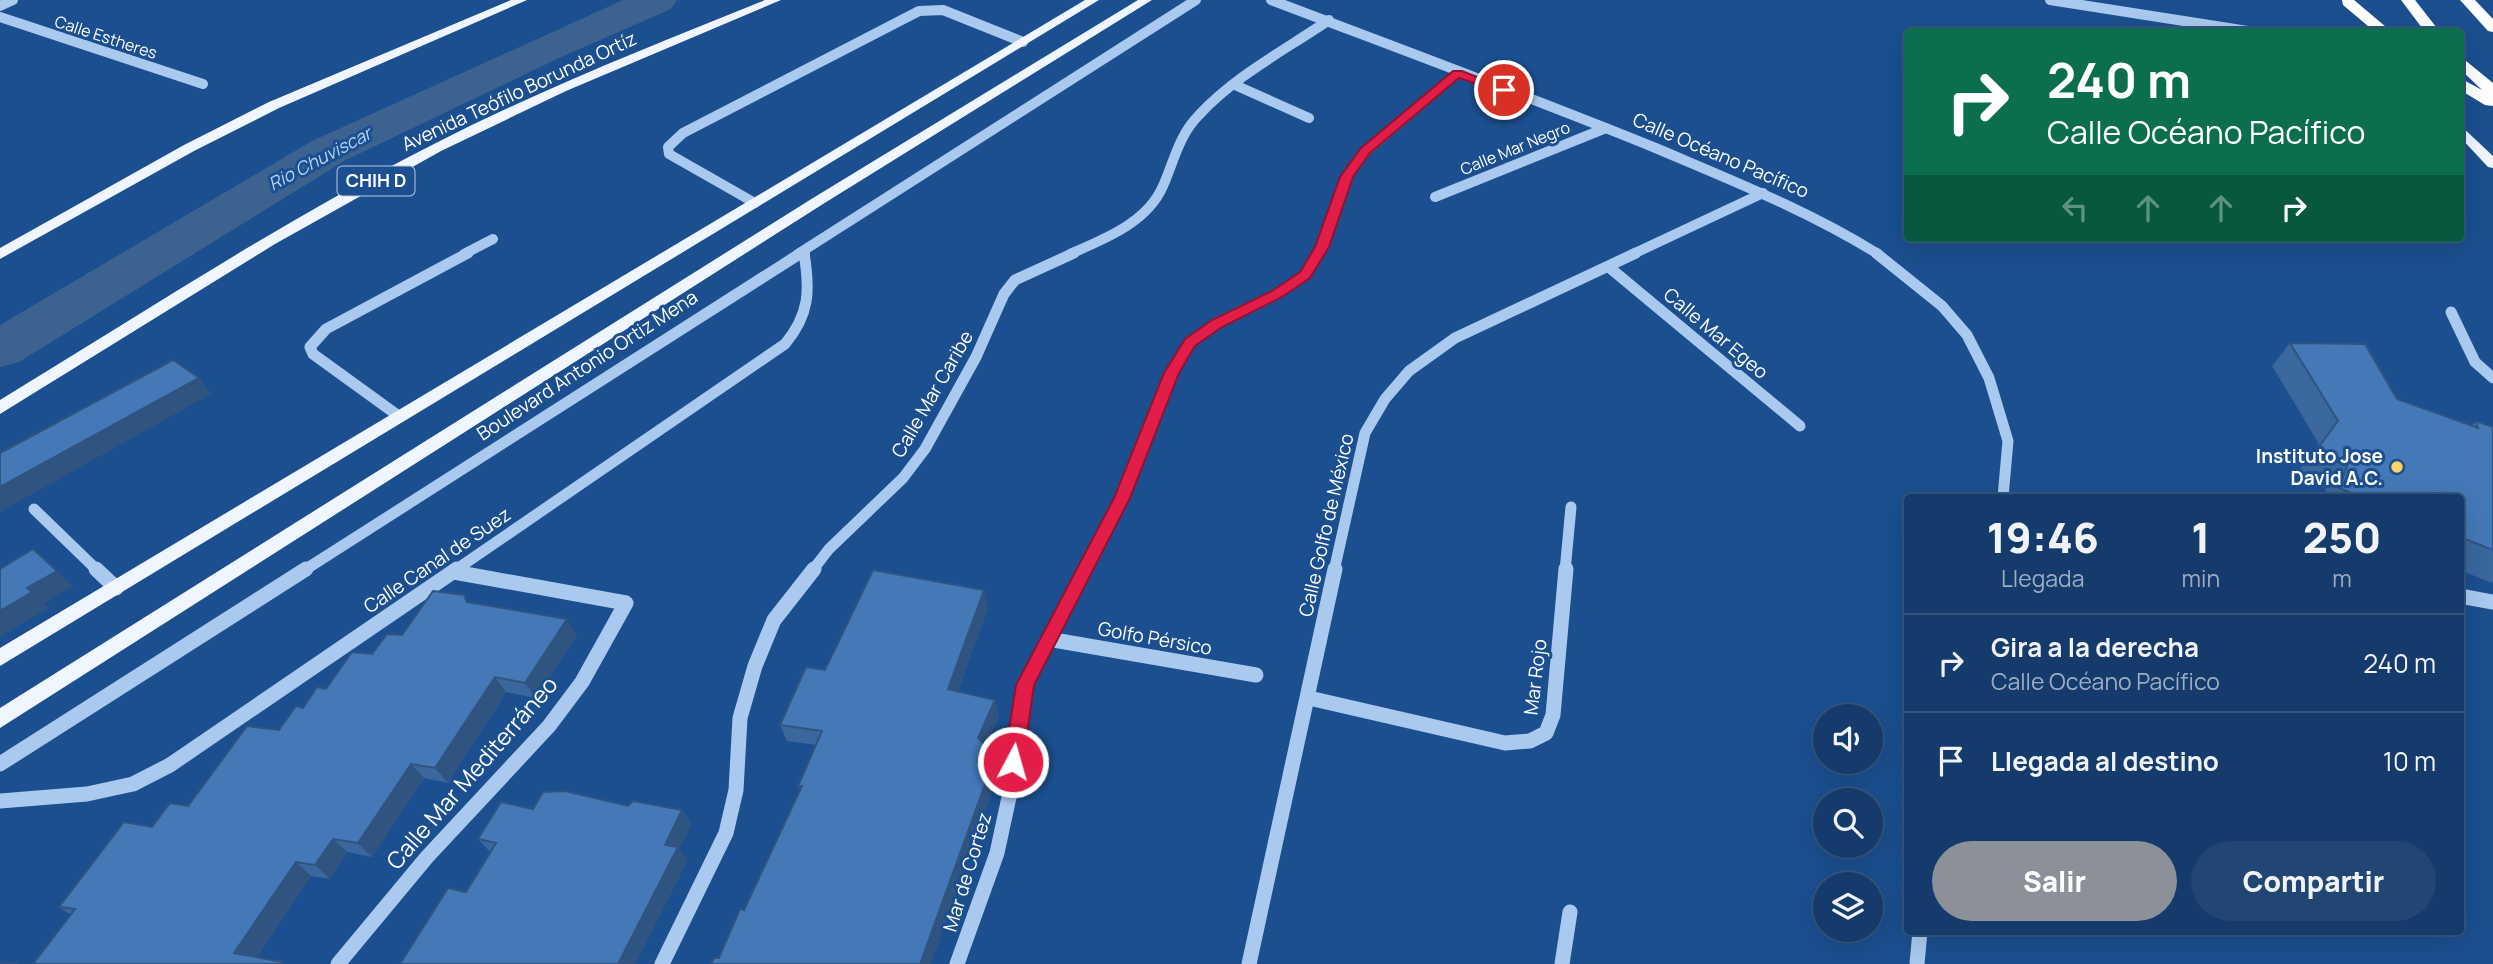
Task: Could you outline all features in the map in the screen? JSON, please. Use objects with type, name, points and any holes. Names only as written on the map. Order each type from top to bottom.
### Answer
[{"type":"highway","points":[[2408,0],[2430,28]]},
{"type":"highway","points":[[2467,0],[2493,28]]},
{"type":"highway","points":[[2347,1],[2380,28]]},
{"type":"highway","points":[[2464,64],[2493,92]]},
{"type":"highway","points":[[2464,85],[2493,103]]},
{"type":"main road","points":[[0,254],[190,148],[274,105],[521,0]]},
{"type":"main road","name":"Avenida Teófilo Borunda Ortíz","points":[[0,408],[347,197],[436,147],[554,92],[775,0]]},
{"type":"main road","points":[[0,658],[1093,0]]},
{"type":"main road","name":"Boulevard Antonio Ortiz Mena","points":[[0,719],[806,208],[1146,0]]},
{"type":"main road","points":[[2347,1],[2371,28]]},
{"type":"main road","points":[[2464,133],[2493,164]]},
{"type":"street","points":[[0,6],[13,0]]},
{"type":"street","name":"Boulevard Antonio Ortiz Mena","points":[[0,764],[1196,0]]},
{"type":"street","name":"Calle Océano Pacífico","points":[[1271,0],[1606,128],[1763,193],[1846,234],[1889,261],[1942,306],[1967,335],[1989,378],[2008,441],[2003,494]]},
{"type":"street","points":[[2050,0],[2228,28]]},
{"type":"street","points":[[755,202],[669,154],[668,148],[682,133],[919,11],[943,10],[1023,43]]},
{"type":"street","name":"Calle Estheres","points":[[0,17],[203,84]]},
{"type":"street","name":"Calle Mar Caribe","points":[[662,964],[726,833],[736,790],[740,718],[755,666],[774,620],[829,549],[904,478],[925,449],[976,357],[1004,294],[1015,280],[1132,222],[1151,206],[1164,186],[1174,151],[1186,129],[1235,85],[1329,20]]},
{"type":"street","name":"Mar de Cortez","points":[[957,964],[997,853],[1012,788],[1015,736],[1025,685],[1122,498],[1172,373],[1190,342],[1217,324],[1277,294],[1305,275],[1322,247],[1347,177],[1366,151],[1458,73]]},
{"type":"street","points":[[1235,85],[1309,118]]},
{"type":"street","name":"Calle Mar Negro","points":[[1435,197],[1606,128]]},
{"type":"street","name":"Calle Golfo de México","points":[[1249,964],[1309,698],[1352,482],[1366,433],[1385,399],[1409,371],[1455,338],[1611,268],[1763,193]]},
{"type":"street","points":[[400,417],[313,354],[310,347],[326,329],[493,239]]},
{"type":"street","name":"Calle Canal de Suez","points":[[0,801],[87,794],[133,784],[170,765],[454,572],[785,344],[802,326],[810,308],[804,251]]},
{"type":"street","name":"Calle Mar Egeo","points":[[1611,268],[1800,426]]},
{"type":"street","points":[[2451,312],[2475,362],[2493,378]]},
{"type":"street","name":"Mar Rojo","points":[[1309,698],[1505,743],[1530,741],[1546,733],[1553,715],[1571,506]]},
{"type":"street","points":[[34,509],[116,588]]},
{"type":"street","name":"Calle Mar Mediterráneo","points":[[338,964],[427,857],[549,726],[582,682],[626,603],[454,572]]},
{"type":"street","points":[[2464,597],[2493,602]]},
{"type":"street","name":"Golfo Pérsico","points":[[1048,639],[1255,675]]},
{"type":"street","points":[[1562,964],[1570,912]]},
{"type":"street","points":[[1917,964],[1920,935]]},
{"type":"building","name":"Instituto Jose David A.C.","points":[[2290,343],[2365,344],[2397,399],[2478,428],[2476,421],[2493,427],[2493,550],[2464,539],[2464,494],[2354,494],[2339,488],[2347,466],[2315,452],[2338,421]]},
{"type":"building","points":[[173,360],[199,378],[0,487],[0,453]]},
{"type":"building","points":[[33,549],[57,571],[27,588],[32,592],[0,611],[0,569]]},
{"type":"building","points":[[873,570],[984,590],[948,689],[995,700],[978,738],[996,754],[920,964],[711,964],[714,958],[719,958],[740,909],[744,910],[802,786],[798,786],[822,731],[780,725],[806,667],[825,670]]},
{"type":"building","points":[[433,591],[464,595],[467,602],[567,619],[525,683],[495,677],[435,768],[411,764],[358,843],[333,839],[315,865],[296,862],[234,953],[283,962],[281,964],[33,964],[75,909],[59,907],[124,822],[152,827],[170,803],[188,806],[247,726],[279,730],[296,706],[303,708],[317,687],[326,689],[352,652],[372,654],[387,634],[402,635]]},
{"type":"building","points":[[565,791],[628,806],[633,801],[682,810],[665,845],[678,847],[618,964],[400,964],[448,888],[466,892],[496,843],[478,839],[501,802],[533,809],[543,792]]},
{"type":"waterway","name":"Rio Chuviscar","points":[[0,349],[328,151],[544,49],[657,0]]},
{"type":"place","name":"Instituto Jose David A.C.","points":[[2397,467]]},
{"type":"route","points":[[1013,762],[1025,685],[1122,498],[1172,373],[1190,342],[1217,324],[1277,294],[1305,275],[1322,247],[1347,177],[1366,151],[1458,73],[1504,90]]}]
